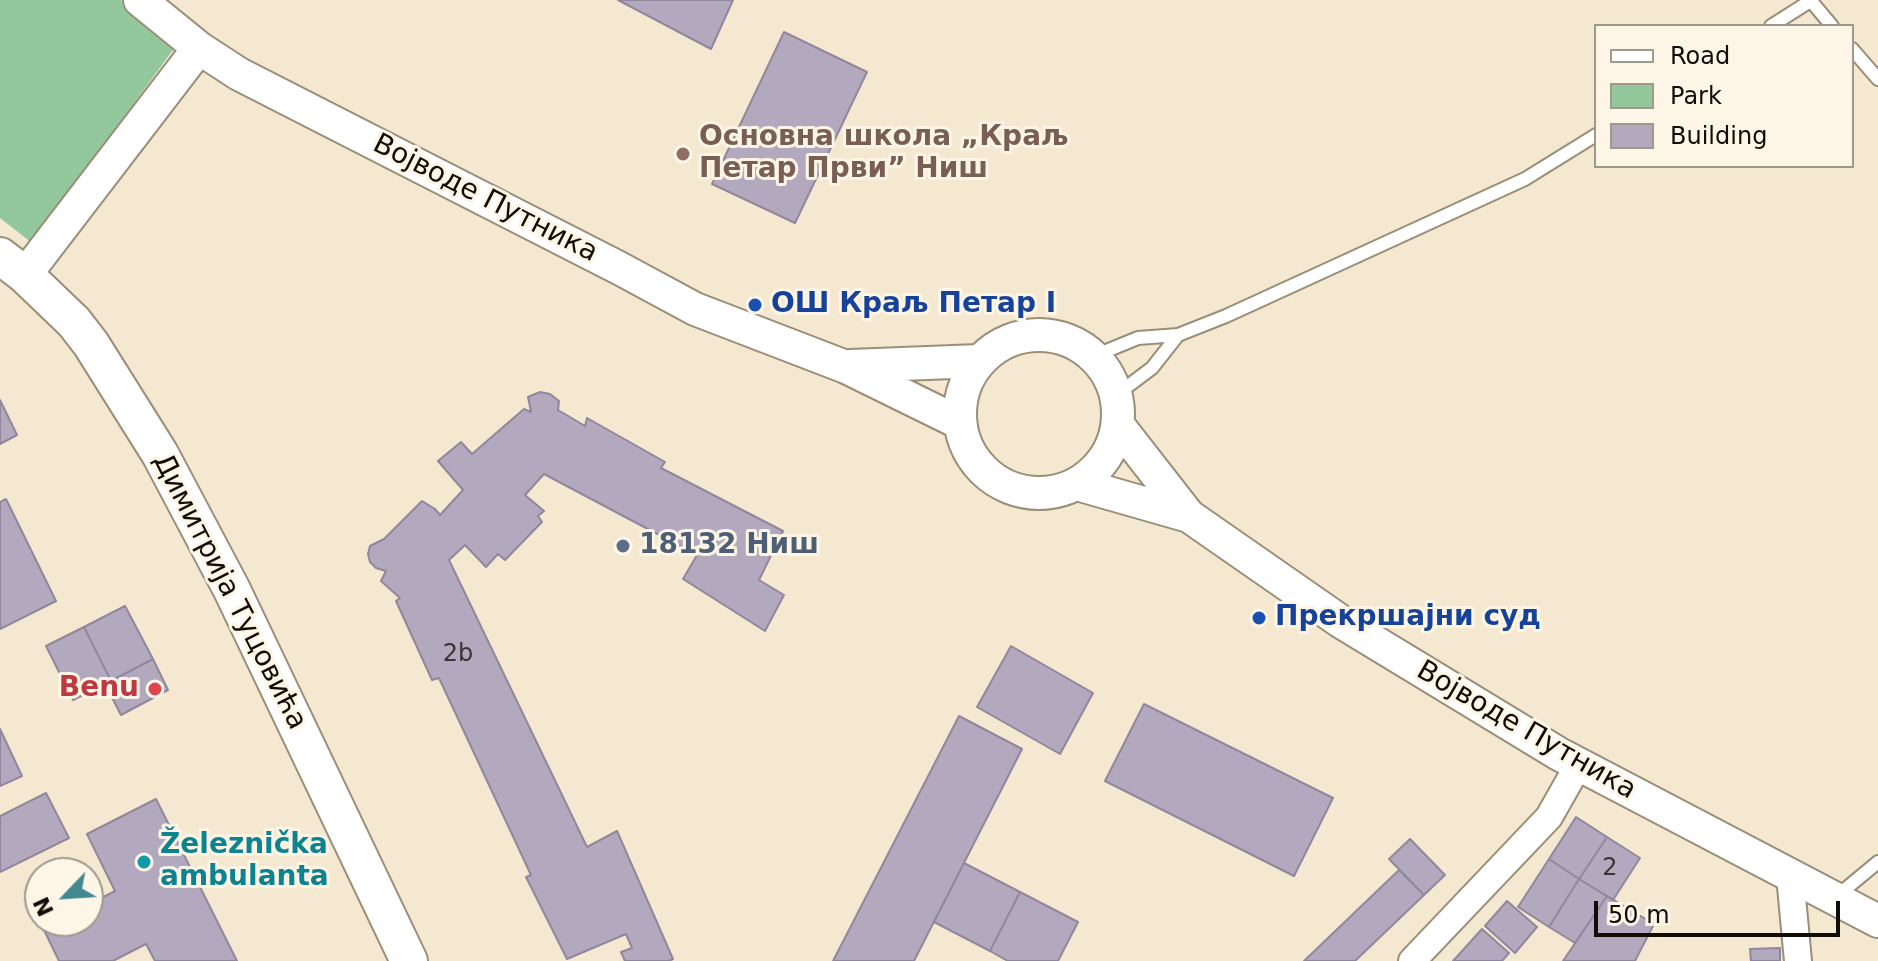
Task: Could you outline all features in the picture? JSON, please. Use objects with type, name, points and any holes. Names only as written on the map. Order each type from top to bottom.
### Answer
[{"type":"main road","name":"Димитрија Туцовића","points":[[12,265],[74,322],[160,454],[232,590],[409,961]]},
{"type":"street","name":"Војводе Путника","points":[[140,0],[199,48],[239,74],[695,309],[846,367],[960,423],[964,442],[974,459],[986,473],[1002,484],[1021,491],[1040,493],[1059,491],[1077,484],[1189,516],[1340,621],[1579,764],[1878,921]]},
{"type":"street","points":[[12,265],[199,48]]},
{"type":"street","name":"Војводе Путника","points":[[846,367],[979,361],[1005,342],[1035,334],[1067,339],[1094,356],[1108,374],[1117,410],[1189,516]]},
{"type":"street","points":[[960,423],[963,390],[979,361]]},
{"type":"street","points":[[1077,484],[1096,469],[1110,449],[1117,410]]},
{"type":"street","points":[[1412,961],[1549,817],[1579,764]]},
{"type":"street","points":[[1790,876],[1798,961]]},
{"type":"lane","points":[[1774,24],[1812,1],[1830,24]]},
{"type":"lane","points":[[1854,51],[1878,79]]},
{"type":"lane","points":[[1094,356],[1138,338],[1178,335],[1226,316],[1525,179],[1594,136]]},
{"type":"lane","points":[[1117,410],[1178,335]]},
{"type":"lane","points":[[1833,899],[1878,862]]},
{"type":"green space","points":[[0,0],[121,0],[175,47],[32,243],[0,218]]},
{"type":"building","points":[[618,0],[733,0],[711,49]]},
{"type":"building","points":[[784,32],[867,72],[795,223],[712,184]]},
{"type":"building","points":[[540,392],[550,394],[559,401],[558,410],[585,426],[587,418],[665,462],[661,468],[783,531],[759,580],[784,595],[765,631],[683,579],[697,555],[544,474],[525,495],[544,511],[538,516],[542,522],[505,560],[498,554],[486,567],[465,545],[449,560],[587,847],[617,831],[673,959],[669,961],[625,961],[621,952],[632,948],[626,934],[567,959],[526,877],[531,875],[439,678],[432,680],[396,601],[400,598],[381,581],[386,571],[376,568],[368,554],[370,546],[384,539],[422,501],[440,515],[463,490],[438,461],[461,442],[472,454],[524,409],[531,412],[528,397]]},
{"type":"building","points":[[0,400],[17,435],[0,444]]},
{"type":"building","points":[[6,499],[56,601],[0,629],[0,502]]},
{"type":"building","points":[[125,606],[153,659],[111,681],[84,627]]},
{"type":"building","points":[[84,627],[111,681],[73,700],[46,646]]},
{"type":"building","points":[[1011,646],[1093,693],[1060,754],[977,707]]},
{"type":"building","points":[[153,659],[168,690],[121,715],[105,684]]},
{"type":"building","points":[[1144,704],[1333,798],[1294,876],[1105,781]]},
{"type":"building","points":[[959,716],[1022,749],[914,961],[833,961]]},
{"type":"building","points":[[0,729],[22,776],[0,786]]},
{"type":"building","points":[[46,793],[69,838],[30,857],[24,857],[24,860],[0,872],[0,816]]},
{"type":"building","name":"Železnička ambulanta","points":[[156,799],[237,961],[155,961],[146,944],[113,961],[59,961],[47,937],[104,937],[104,897],[115,891],[104,869],[104,857],[98,857],[87,834]]},
{"type":"building","points":[[1576,817],[1607,837],[1579,879],[1549,859]]},
{"type":"building","points":[[1607,837],[1640,858],[1613,900],[1579,879]]},
{"type":"building","points":[[1410,839],[1445,875],[1424,895],[1389,859]]},
{"type":"building","points":[[1549,859],[1579,879],[1549,927],[1518,907]]},
{"type":"building","points":[[964,863],[1020,892],[990,951],[934,922]]},
{"type":"building","points":[[1399,870],[1424,895],[1355,961],[1304,961]]},
{"type":"building","points":[[1579,879],[1607,896],[1575,943],[1549,927]]},
{"type":"building","points":[[1020,892],[1078,922],[1058,961],[1008,961],[990,951]]},
{"type":"building","points":[[1607,896],[1654,924],[1635,961],[1563,961]]},
{"type":"building","points":[[1507,901],[1537,927],[1515,953],[1485,926]]},
{"type":"building","points":[[1482,929],[1509,953],[1502,961],[1453,961]]},
{"type":"building","points":[[1780,948],[1780,961],[1751,961],[1750,949]]},
{"type":"place","name":"Основна школа „Краљ Петар Први” Ниш","points":[[683,154]]},
{"type":"place","name":"ОШ Краљ Петар I","points":[[755,305]]},
{"type":"place","name":"18132 Ниш","points":[[623,546]]},
{"type":"place","name":"Прекршајни суд","points":[[1259,618]]},
{"type":"place","name":"Benu","points":[[155,689]]},
{"type":"place","name":"Železnička ambulanta","points":[[144,862]]}]
